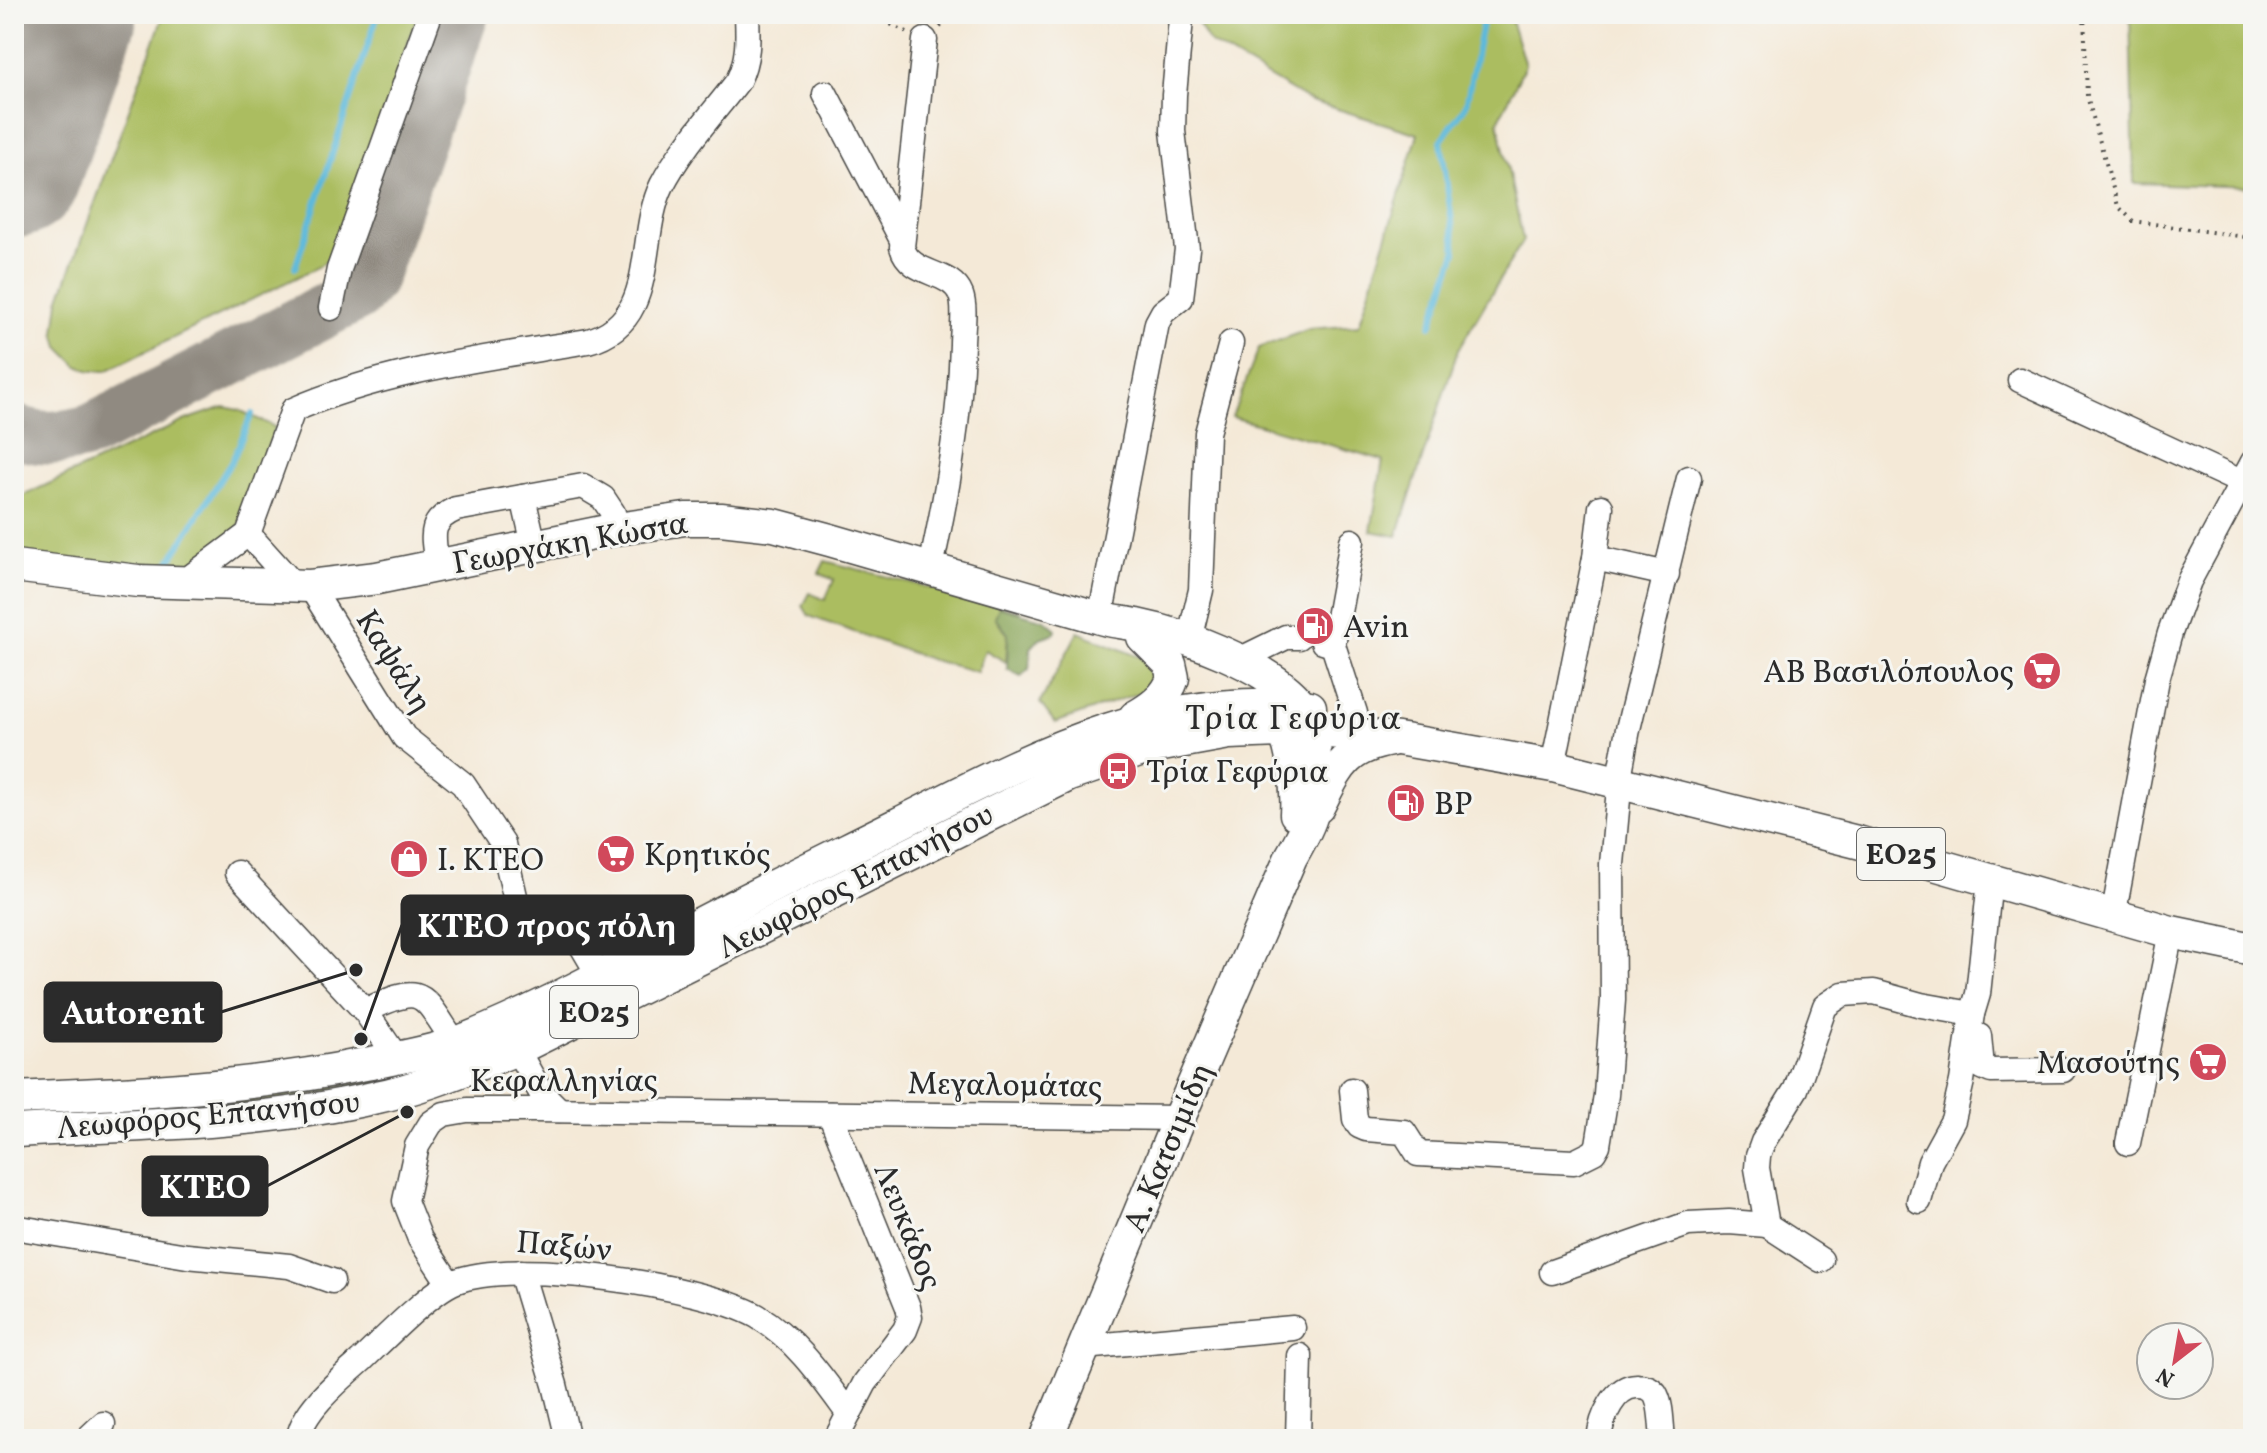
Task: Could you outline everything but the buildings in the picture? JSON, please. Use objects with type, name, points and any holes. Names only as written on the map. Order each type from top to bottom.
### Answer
[{"type":"main road","name":"Γεωργάκη Κώστα","points":[[14,566],[99,578],[181,584],[302,586],[344,583],[617,529],[685,519],[734,520],[788,529],[931,567],[1119,626],[1232,676],[1285,726]]},
{"type":"main road","name":"Γεωργάκη Κώστα","points":[[1119,626],[1135,624],[1189,640],[1239,660],[1280,687],[1285,726]]},
{"type":"main road","points":[[1119,626],[1170,664],[1172,683],[1153,706],[1119,725]]},
{"type":"main road","name":"Λεωφόρος Επτανήσου","points":[[14,1131],[216,1119],[320,1109],[432,1082],[600,977],[1001,772],[1069,742],[1119,725],[1201,707],[1231,704],[1285,726]]},
{"type":"main road","name":"ΕΟ25","points":[[1285,726],[1355,713],[1401,720],[1493,743],[1551,766]]},
{"type":"main road","name":"ΕΟ25","points":[[1285,726],[1398,739],[1551,766],[1848,840],[2113,917],[2252,950]]},
{"type":"main road","name":"Λεωφόρος Επτανήσου","points":[[14,1098],[257,1082],[323,1073],[455,1043],[510,1036],[1069,775],[1151,747],[1196,737],[1285,726]]},
{"type":"main road","name":"Α. Κατσιμίδη","points":[[1046,1439],[1291,857],[1312,820],[1317,796],[1285,726]]},
{"type":"main road","name":"Α. Κατσιμίδη","points":[[1285,726],[1297,796],[1291,857]]},
{"type":"main road","points":[[1312,820],[1342,763],[1361,747],[1398,739]]},
{"type":"street","points":[[331,308],[343,255],[430,14]]},
{"type":"street","points":[[181,584],[248,534],[293,410],[321,398],[409,371],[588,341],[606,337],[619,327],[639,292],[661,187],[744,69],[749,45],[747,14]]},
{"type":"street","points":[[1119,626],[1157,323],[1163,312],[1177,303],[1183,292],[1187,229],[1173,131],[1181,19]]},
{"type":"street","points":[[925,40],[902,240],[904,254],[912,264],[953,283],[962,302],[961,392],[951,475],[931,567]]},
{"type":"street","points":[[825,93],[902,240]]},
{"type":"street","points":[[1189,640],[1201,590],[1207,433],[1231,343]]},
{"type":"street","points":[[2020,380],[2248,472],[2189,581],[2170,633],[2157,679],[2113,917]]},
{"type":"street","points":[[1352,1090],[1355,1119],[1359,1126],[1404,1132],[1418,1154],[1574,1162],[1594,1152],[1601,1133],[1609,1058],[1614,956],[1612,864],[1620,783],[1628,729],[1689,478]]},
{"type":"street","points":[[437,566],[436,521],[456,509],[583,486],[603,498],[613,513],[617,529]]},
{"type":"street","points":[[523,497],[534,545]]},
{"type":"street","points":[[1551,766],[1595,558],[1601,507]]},
{"type":"street","name":"Καψάλη","points":[[248,534],[302,586],[404,737],[463,784],[471,812],[503,844],[517,905],[527,913],[570,926],[600,977]]},
{"type":"street","points":[[1352,541],[1328,644],[1355,713]]},
{"type":"street","points":[[1595,558],[1667,574]]},
{"type":"street","points":[[1239,660],[1286,637],[1299,637]]},
{"type":"street","points":[[237,873],[365,1011],[397,1058]]},
{"type":"street","points":[[1919,1201],[1930,1162],[1953,1120],[1968,1053],[1990,880]]},
{"type":"street","points":[[2128,1143],[2171,932]]},
{"type":"street","points":[[1767,1225],[1757,1168],[1758,1156],[1763,1142],[1796,1089],[1825,1006],[1843,994],[1874,992],[1921,1005],[1975,1004]]},
{"type":"street","points":[[365,1011],[403,994],[418,996],[430,1006],[455,1043]]},
{"type":"street","points":[[1975,1004],[1982,1067],[1991,1071],[2063,1070]]},
{"type":"street","points":[[510,1036],[540,1091],[559,1110]]},
{"type":"street","name":"Κεφαλληνίας","points":[[449,1283],[420,1239],[405,1201],[417,1146],[431,1123],[444,1114],[467,1110],[559,1110],[830,1114]]},
{"type":"street","name":"Μεγαλομάτας","points":[[830,1114],[1179,1118]]},
{"type":"street","name":"Λευκάδος","points":[[830,1114],[904,1295],[910,1317],[905,1330],[865,1383],[836,1439]]},
{"type":"street","points":[[1552,1272],[1688,1224],[1729,1222],[1767,1225],[1821,1260]]},
{"type":"street","points":[[14,1227],[187,1256],[289,1266],[332,1281]]},
{"type":"street","points":[[521,1272],[568,1439]]},
{"type":"street","name":"Παξών","points":[[299,1439],[305,1420],[327,1393],[449,1283],[477,1274],[521,1272],[584,1277],[645,1285],[738,1308],[774,1327],[821,1377],[848,1413]]},
{"type":"street","points":[[1083,1347],[1293,1328]]},
{"type":"street","points":[[1298,1439],[1300,1356]]},
{"type":"street","points":[[1599,1439],[1603,1418],[1614,1400],[1620,1392],[1634,1386],[1649,1388],[1657,1397],[1663,1438]]},
{"type":"path","points":[[2084,14],[2087,96],[2118,206],[2133,221],[2253,238]]},
{"type":"green space","points":[[164,14],[418,14],[334,255],[318,267],[106,371],[91,371],[78,366],[59,347],[55,332],[59,301]]},
{"type":"green space","points":[[1193,14],[1509,14],[1525,65],[1498,122],[1523,240],[1458,350],[1397,536],[1371,531],[1383,460],[1232,417],[1259,348],[1309,329],[1359,325],[1418,134],[1308,100],[1209,42]]},
{"type":"green space","points":[[2130,14],[2253,14],[2253,187],[2134,183]]},
{"type":"green space","points":[[224,407],[239,410],[275,427],[238,530],[184,573],[14,557],[14,500],[186,420]]},
{"type":"green space","points":[[825,561],[1022,611],[1003,607],[999,624],[1008,634],[1006,662],[985,650],[977,672],[929,659],[809,616],[803,606],[810,593],[825,600],[834,580],[819,573]]},
{"type":"green space","points":[[999,607],[1045,620],[1056,629],[1055,633],[1040,638],[1031,648],[1029,669],[1021,676],[1007,669],[1008,634],[995,617]]},
{"type":"green space","points":[[1078,632],[1142,658],[1154,665],[1159,677],[1147,690],[1055,723],[1040,703]]},
{"type":"green space","points":[[406,1073],[408,1076],[273,1103],[14,1120],[14,1111],[268,1096]]},
{"type":"waterway","points":[[295,268],[378,14]]},
{"type":"waterway","points":[[1431,326],[1456,252],[1441,141],[1466,105],[1484,14]]},
{"type":"waterway","points":[[165,569],[233,459],[252,414]]},
{"type":"taxiway","points":[[14,430],[52,438],[91,431],[356,295],[370,278],[462,14]]},
{"type":"runway","points":[[14,171],[70,14]]},
{"type":"place","name":"Avin","points":[[1315,626]]},
{"type":"place","name":"ΑΒ Βασιλόπουλος","points":[[2042,671]]},
{"type":"place","name":"Τρία Γεφύρια","points":[[1118,771]]},
{"type":"place","name":"BP","points":[[1406,803]]},
{"type":"place","name":"Κρητικός","points":[[616,854]]},
{"type":"place","name":"Ι. ΚΤΕΟ","points":[[409,859]]},
{"type":"place","name":"Autorent","points":[[356,970]]},
{"type":"place","name":"ΚΤΕΟ προς πόλη","points":[[361,1039]]},
{"type":"place","name":"Μασούτης","points":[[2208,1062]]},
{"type":"place","name":"ΚΤΕΟ","points":[[407,1112]]},
{"type":"district","name":"Τρία Γεφύρια","points":[[1294,717]]}]
